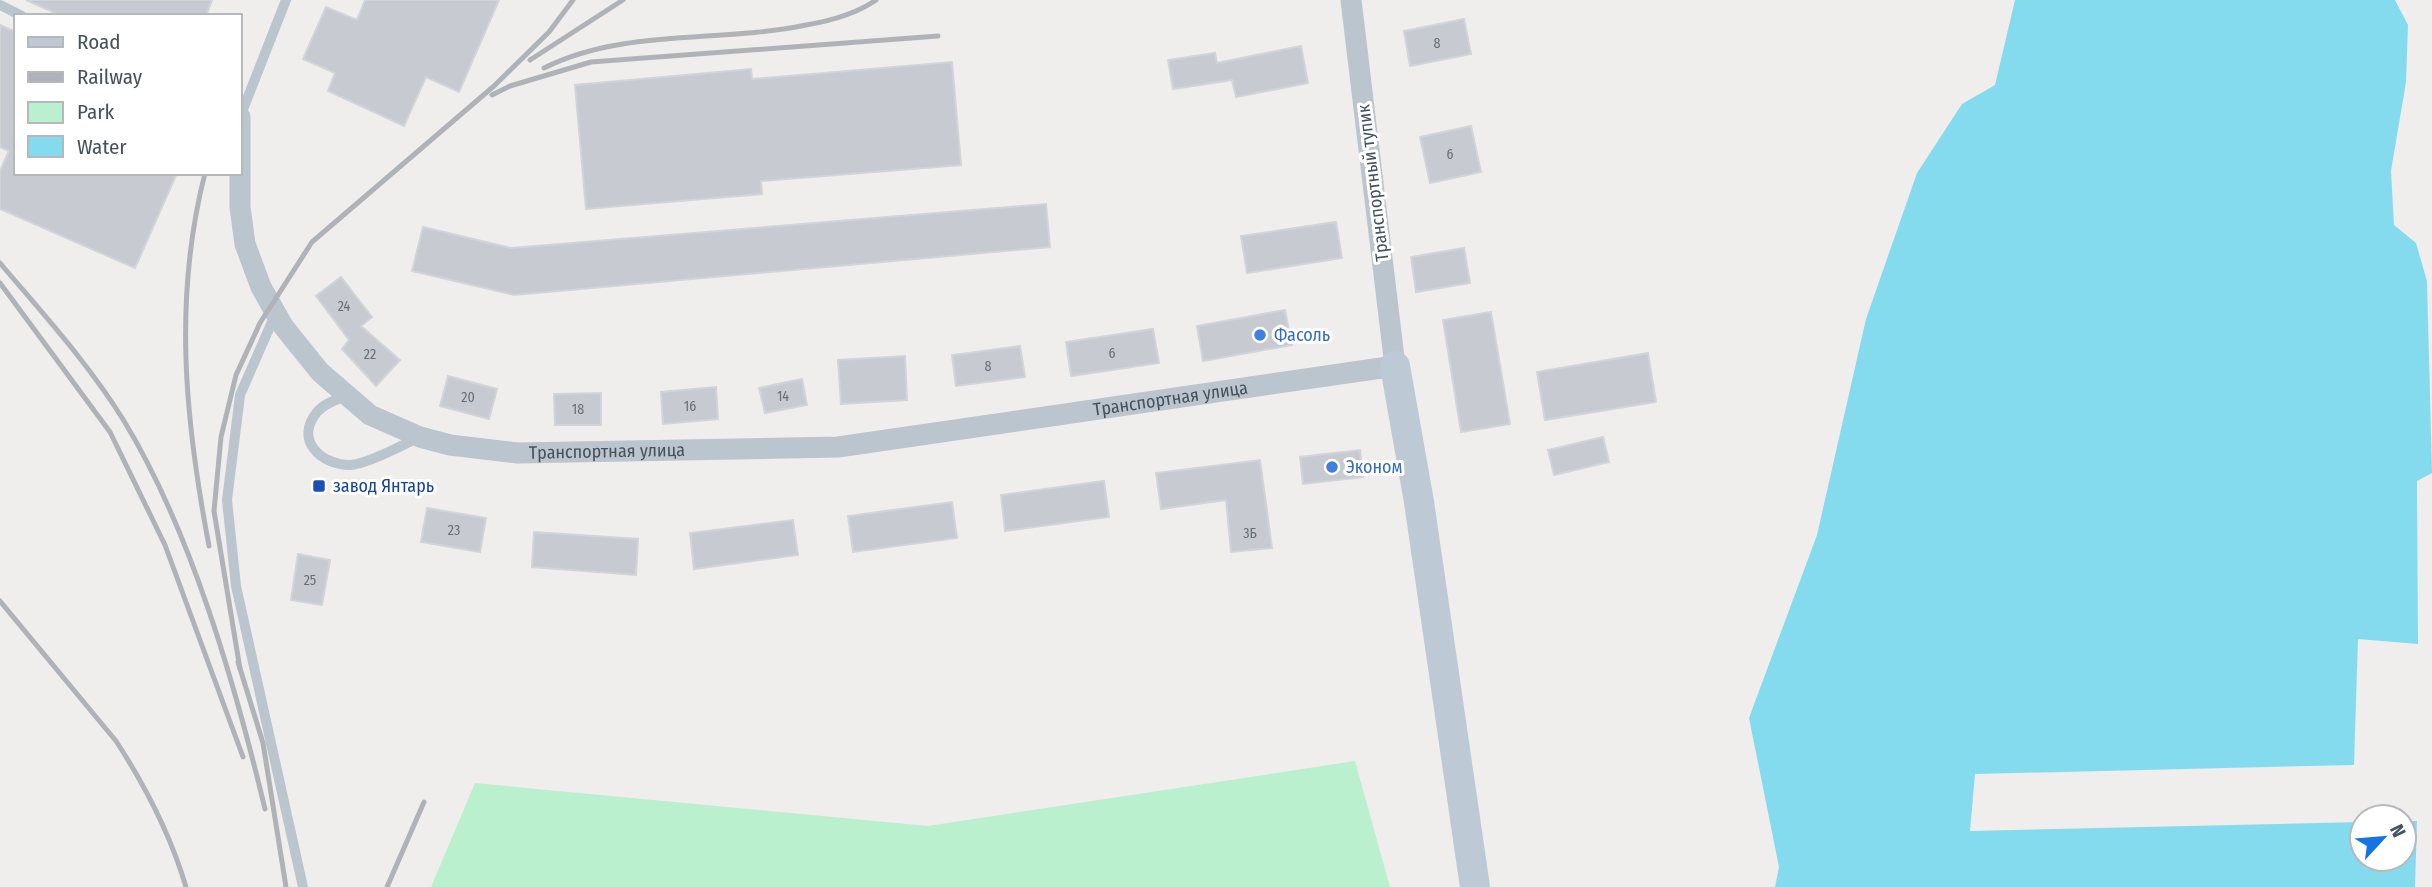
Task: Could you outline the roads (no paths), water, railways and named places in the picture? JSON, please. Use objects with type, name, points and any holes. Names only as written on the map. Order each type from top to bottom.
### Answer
[{"type":"street","name":"Транспортный тупик","points":[[1351,0],[1395,366]]},
{"type":"street","points":[[240,175],[240,207],[245,244],[261,287],[300,349],[345,396]]},
{"type":"street","points":[[1395,366],[1419,502],[1475,887]]},
{"type":"street","name":"Транспортная улица","points":[[345,396],[370,415],[420,437],[450,445],[518,453],[838,447],[1395,366]]},
{"type":"lane","points":[[242,112],[286,0]]},
{"type":"lane","points":[[0,5],[18,14]]},
{"type":"lane","points":[[276,314],[240,395],[227,500],[236,586],[303,887]]},
{"type":"lane","points":[[345,396],[317,412],[311,424],[309,437],[313,451],[324,461],[352,465],[420,437]]},
{"type":"water","points":[[2015,0],[2395,0],[2408,25],[2406,82],[2391,171],[2394,225],[2416,243],[2427,281],[2432,473],[2417,481],[2418,644],[2358,639],[2354,765],[1975,774],[1970,831],[2348,822],[2348,873],[2415,873],[2415,887],[1775,887],[1779,867],[1749,718],[1817,535],[1866,319],[1917,173],[1962,104],[1995,85]]},
{"type":"railway","points":[[240,669],[214,511],[221,437],[236,375],[260,323],[312,242],[494,86],[549,32],[573,0]]},
{"type":"railway","points":[[530,60],[623,0]]},
{"type":"railway","points":[[544,68],[574,55],[606,47],[673,38],[740,34],[815,23],[851,13],[876,0]]},
{"type":"railway","points":[[492,95],[510,86],[591,62],[938,36]]},
{"type":"railway","points":[[205,175],[189,267],[186,360],[194,452],[209,546]]},
{"type":"railway","points":[[0,263],[96,379],[148,464],[170,510],[208,609],[240,711],[265,809]]},
{"type":"railway","points":[[0,283],[110,432],[165,545],[243,757]]},
{"type":"railway","points":[[0,601],[116,741],[156,811],[173,848],[186,887]]},
{"type":"railway","points":[[238,662],[263,743],[286,887]]},
{"type":"railway","points":[[387,887],[424,802]]},
{"type":"place","name":"Фасоль","points":[[1260,335]]},
{"type":"place","name":"Эконом","points":[[1332,467]]},
{"type":"place","name":"завод Янтарь","points":[[319,486]]}]
